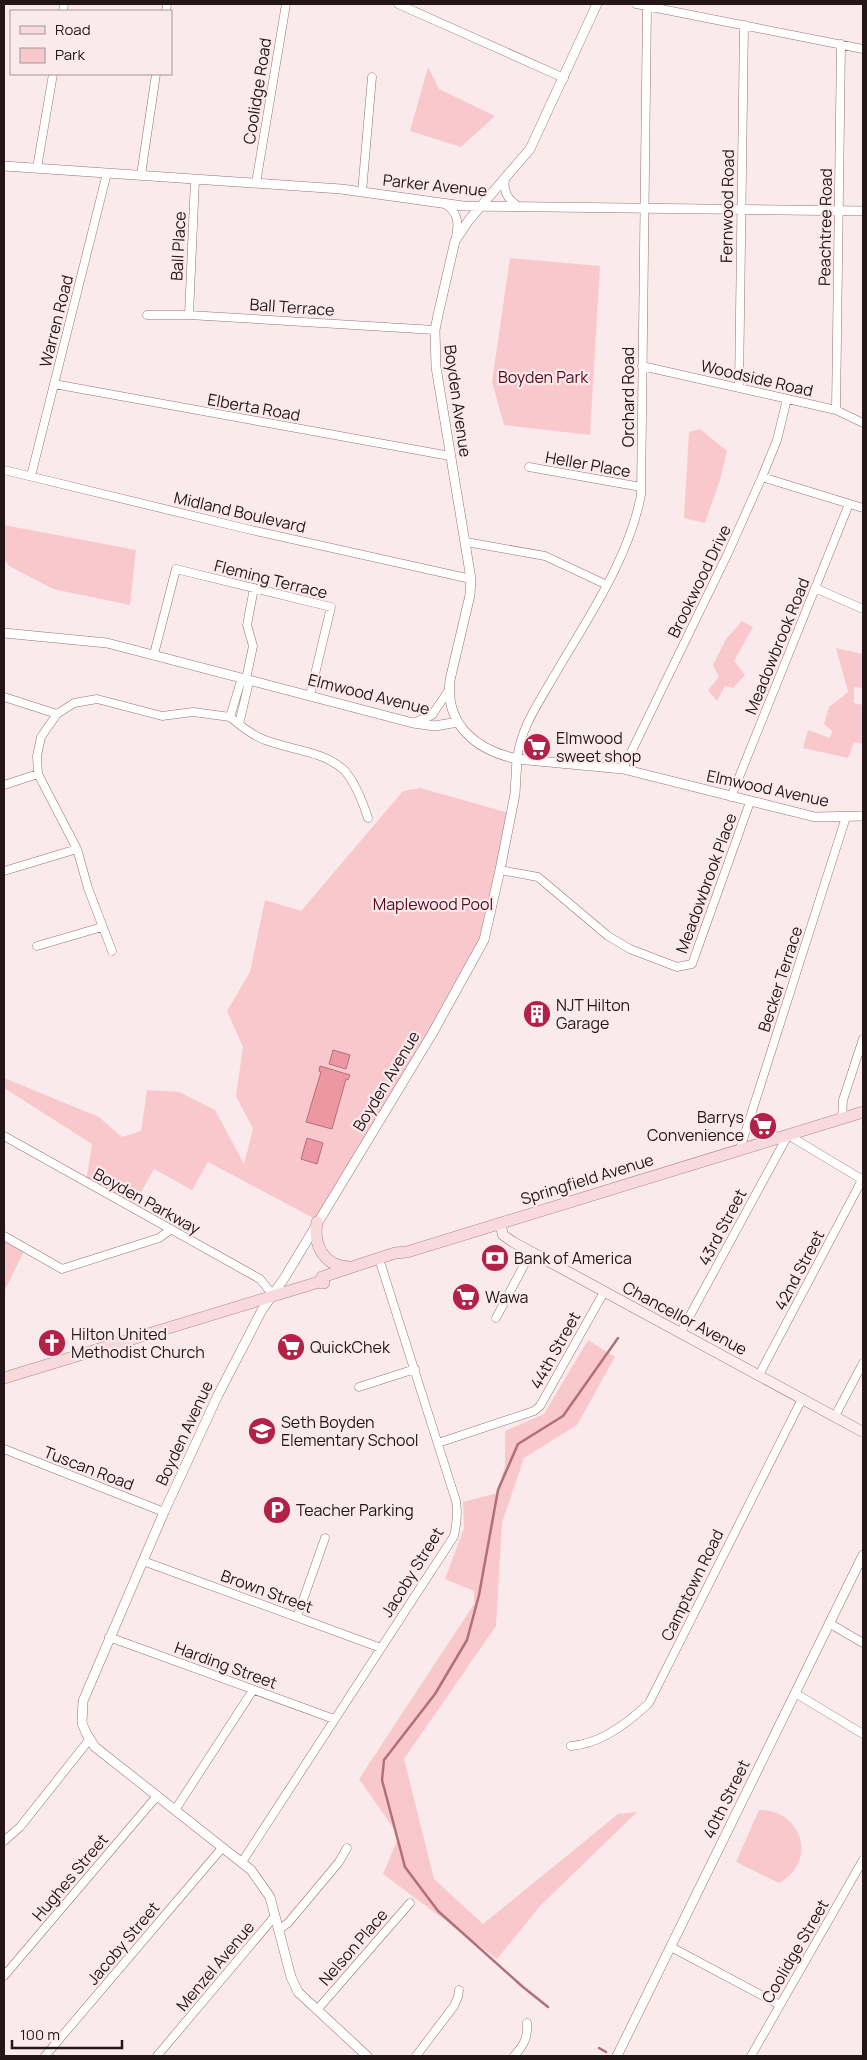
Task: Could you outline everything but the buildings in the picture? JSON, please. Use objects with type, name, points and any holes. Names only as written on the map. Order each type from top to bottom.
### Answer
[{"type":"main road","name":"Springfield Avenue","points":[[319,1282],[322,1277],[396,1253],[407,1252],[863,1112]]},
{"type":"main road","points":[[317,1222],[316,1238],[326,1258],[332,1263],[344,1267],[359,1265]]},
{"type":"main road","name":"Chancellor Avenue","points":[[500,1223],[504,1235],[513,1242],[863,1432]]},
{"type":"main road","name":"Springfield Avenue","points":[[4,1378],[273,1295],[319,1282],[324,1283],[398,1258],[407,1252]]},
{"type":"street","name":"Coolidge Road","points":[[256,183],[286,4]]},
{"type":"street","points":[[398,4],[564,78]]},
{"type":"street","name":"Boyden Avenue","points":[[458,722],[452,709],[449,690],[472,579],[436,367],[435,330],[455,241],[466,225],[530,149],[598,4]]},
{"type":"street","points":[[636,4],[863,49]]},
{"type":"street","name":"Orchard Road","points":[[517,759],[522,730],[607,585],[635,522],[641,487],[647,6]]},
{"type":"street","name":"Fernwood Road","points":[[739,387],[744,25]]},
{"type":"street","name":"Peachtree Road","points":[[836,410],[841,44]]},
{"type":"street","points":[[37,168],[53,75]]},
{"type":"street","points":[[141,175],[156,75]]},
{"type":"street","points":[[362,192],[372,77]]},
{"type":"street","name":"Parker Avenue","points":[[4,166],[256,183],[362,192],[445,204],[482,206],[863,211]]},
{"type":"street","name":"Warren Road","points":[[31,476],[107,173]]},
{"type":"street","name":"Ball Place","points":[[189,315],[195,179]]},
{"type":"street","points":[[505,179],[505,193],[509,199],[519,206]]},
{"type":"street","points":[[445,204],[451,208],[457,217],[458,227],[455,241]]},
{"type":"street","name":"Ball Terrace","points":[[147,315],[189,315],[435,330]]},
{"type":"street","name":"Woodside Road","points":[[642,366],[836,410],[863,424]]},
{"type":"street","name":"Elberta Road","points":[[54,384],[450,456]]},
{"type":"street","name":"Brookwood Drive","points":[[623,770],[728,553],[762,477],[777,440],[787,399]]},
{"type":"street","name":"Heller Place","points":[[529,467],[641,487]]},
{"type":"street","name":"Midland Boulevard","points":[[4,470],[472,579]]},
{"type":"street","points":[[762,477],[863,508]]},
{"type":"street","name":"Meadowbrook Road","points":[[731,797],[849,504]]},
{"type":"street","points":[[466,542],[545,556],[607,585]]},
{"type":"street","name":"Fleming Terrace","points":[[154,654],[176,569],[331,607],[310,695]]},
{"type":"street","points":[[239,724],[248,686],[246,679],[253,646],[247,625],[254,588]]},
{"type":"street","points":[[815,588],[863,610]]},
{"type":"street","name":"Elmwood Avenue","points":[[4,634],[106,643],[413,723],[435,726],[458,722],[462,729],[487,749],[517,759],[623,770],[815,817],[863,816]]},
{"type":"street","points":[[230,717],[240,684],[246,679]]},
{"type":"street","points":[[413,723],[432,716],[449,690]]},
{"type":"street","points":[[4,697],[57,714]]},
{"type":"street","points":[[112,951],[102,927],[77,849],[38,774],[37,756],[41,737],[57,714],[74,703],[97,699],[162,716],[194,712],[230,717],[265,740],[316,755],[334,763],[345,771],[364,805],[368,818]]},
{"type":"street","name":"Boyden Avenue","points":[[89,1740],[82,1723],[83,1701],[164,1512],[229,1374],[262,1310],[432,1034],[484,940],[516,787],[517,759]]},
{"type":"street","points":[[4,785],[38,774]]},
{"type":"street","name":"Meadowbrook Place","points":[[500,870],[538,877],[608,936],[630,949],[665,964],[677,967],[686,966],[692,964],[750,802]]},
{"type":"street","name":"Becker Terrace","points":[[740,1149],[846,817]]},
{"type":"street","points":[[4,870],[77,849]]},
{"type":"street","points":[[37,946],[102,927]]},
{"type":"street","points":[[842,1118],[843,1100],[863,1039]]},
{"type":"street","points":[[788,1135],[863,1179]]},
{"type":"street","name":"43rd Street","points":[[681,1332],[788,1135]]},
{"type":"street","name":"Boyden Parkway","points":[[4,1136],[260,1279],[273,1295]]},
{"type":"street","name":"42nd Street","points":[[759,1375],[863,1179]]},
{"type":"street","points":[[4,1236],[62,1270],[159,1238],[170,1230]]},
{"type":"street","points":[[496,1318],[532,1252]]},
{"type":"street","name":"Jacoby Street","points":[[242,1862],[454,1536],[457,1524],[456,1501],[381,1264]]},
{"type":"street","name":"44th Street","points":[[438,1443],[534,1411],[540,1406],[604,1292]]},
{"type":"street","points":[[834,1416],[863,1362]]},
{"type":"street","points":[[358,1387],[415,1369]]},
{"type":"street","name":"Camptown Road","points":[[571,1746],[596,1742],[637,1714],[649,1702],[802,1398]]},
{"type":"street","name":"Tuscan Road","points":[[4,1449],[164,1512]]},
{"type":"street","points":[[297,1617],[325,1538]]},
{"type":"street","name":"40th Street","points":[[617,2056],[863,1555]]},
{"type":"street","name":"Brown Street","points":[[143,1561],[381,1648]]},
{"type":"street","points":[[829,1624],[863,1643]]},
{"type":"street","name":"Harding Street","points":[[109,1637],[334,1719]]},
{"type":"street","points":[[176,1810],[253,1690]]},
{"type":"street","points":[[795,1693],[863,1734]]},
{"type":"street","points":[[4,1840],[20,1827],[89,1740],[95,1747],[251,1870],[265,1888],[298,1992],[367,2056]]},
{"type":"street","name":"Hughes Street","points":[[4,1976],[157,1796]]},
{"type":"street","name":"Jacoby Street","points":[[45,2056],[222,1848]]},
{"type":"street","points":[[278,1930],[288,1923],[340,1862],[347,1848]]},
{"type":"street","name":"Coolidge Street","points":[[750,2056],[863,1860]]},
{"type":"street","name":"Nelson Place","points":[[317,2010],[410,1903]]},
{"type":"street","name":"Menzel Avenue","points":[[157,2056],[275,1916]]},
{"type":"street","points":[[670,1947],[780,2005]]},
{"type":"street","points":[[416,2056],[454,2006],[459,1990]]},
{"type":"street","points":[[514,2056],[524,2045],[528,2036],[527,2023]]},
{"type":"green space","points":[[428,67],[439,89],[495,116],[461,147],[410,131]]},
{"type":"green space","name":"Boyden Park","points":[[510,258],[600,266],[590,435],[504,425],[492,382]]},
{"type":"green space","points":[[700,429],[727,451],[720,480],[705,523],[684,518],[689,432]]},
{"type":"green space","points":[[4,525],[136,550],[130,605],[53,589],[9,566],[4,559]]},
{"type":"green space","points":[[742,621],[753,627],[734,661],[745,675],[733,688],[725,686],[717,701],[708,690],[719,677],[713,665],[726,639]]},
{"type":"green space","points":[[836,648],[863,654],[863,688],[854,687],[854,703],[863,705],[863,744],[854,742],[848,758],[803,748],[808,730],[830,738],[832,731],[824,724],[829,707],[848,692]]},
{"type":"green space","name":"Maplewood Pool","points":[[420,788],[513,814],[489,922],[428,1035],[319,1221],[208,1162],[192,1190],[154,1169],[132,1208],[86,1182],[92,1144],[4,1088],[4,1078],[99,1117],[122,1137],[141,1131],[147,1090],[179,1092],[215,1110],[244,1164],[253,1129],[236,1096],[243,1047],[227,1011],[250,972],[265,900],[301,911],[403,791]]},
{"type":"green space","points":[[4,1235],[26,1247],[4,1292]]},
{"type":"green space","points":[[588,1340],[615,1357],[577,1425],[524,1458],[502,1523],[496,1626],[404,1759],[434,1879],[483,1924],[618,1814],[637,1812],[541,1905],[497,1959],[383,1874],[399,1836],[359,1779],[474,1604],[474,1591],[445,1579],[464,1528],[463,1502],[497,1493],[505,1466],[505,1431],[544,1414]]},
{"type":"green space","points":[[759,1810],[774,1812],[786,1818],[795,1828],[800,1839],[799,1863],[791,1874],[779,1883],[736,1862]]},
{"type":"shaded area","points":[[333,1050],[350,1055],[346,1069],[329,1064]]},
{"type":"shaded area","points":[[320,1066],[350,1075],[348,1080],[346,1079],[332,1129],[306,1122],[321,1072],[319,1071]]},
{"type":"shaded area","points":[[307,1138],[323,1143],[317,1164],[301,1159]]},
{"type":"waterway","points":[[548,2007],[438,1911],[405,1867],[382,1780],[384,1760],[435,1694],[467,1640],[479,1595],[498,1490],[518,1444],[563,1416],[618,1338]]},
{"type":"waterway","points":[[599,2048],[606,2052]]},
{"type":"place","name":"Elmwood sweet shop","points":[[537,747]]},
{"type":"place","name":"NJT Hilton Garage","points":[[537,1014]]},
{"type":"place","name":"Barrys Convenience","points":[[763,1126]]},
{"type":"place","name":"Bank of America","points":[[495,1258]]},
{"type":"place","name":"Wawa","points":[[466,1297]]},
{"type":"place","name":"Hilton United Methodist Church","points":[[52,1343]]},
{"type":"place","name":"QuickChek","points":[[291,1347]]},
{"type":"place","name":"Seth Boyden Elementary School","points":[[262,1431]]},
{"type":"place","name":"Teacher Parking","points":[[277,1510]]}]
